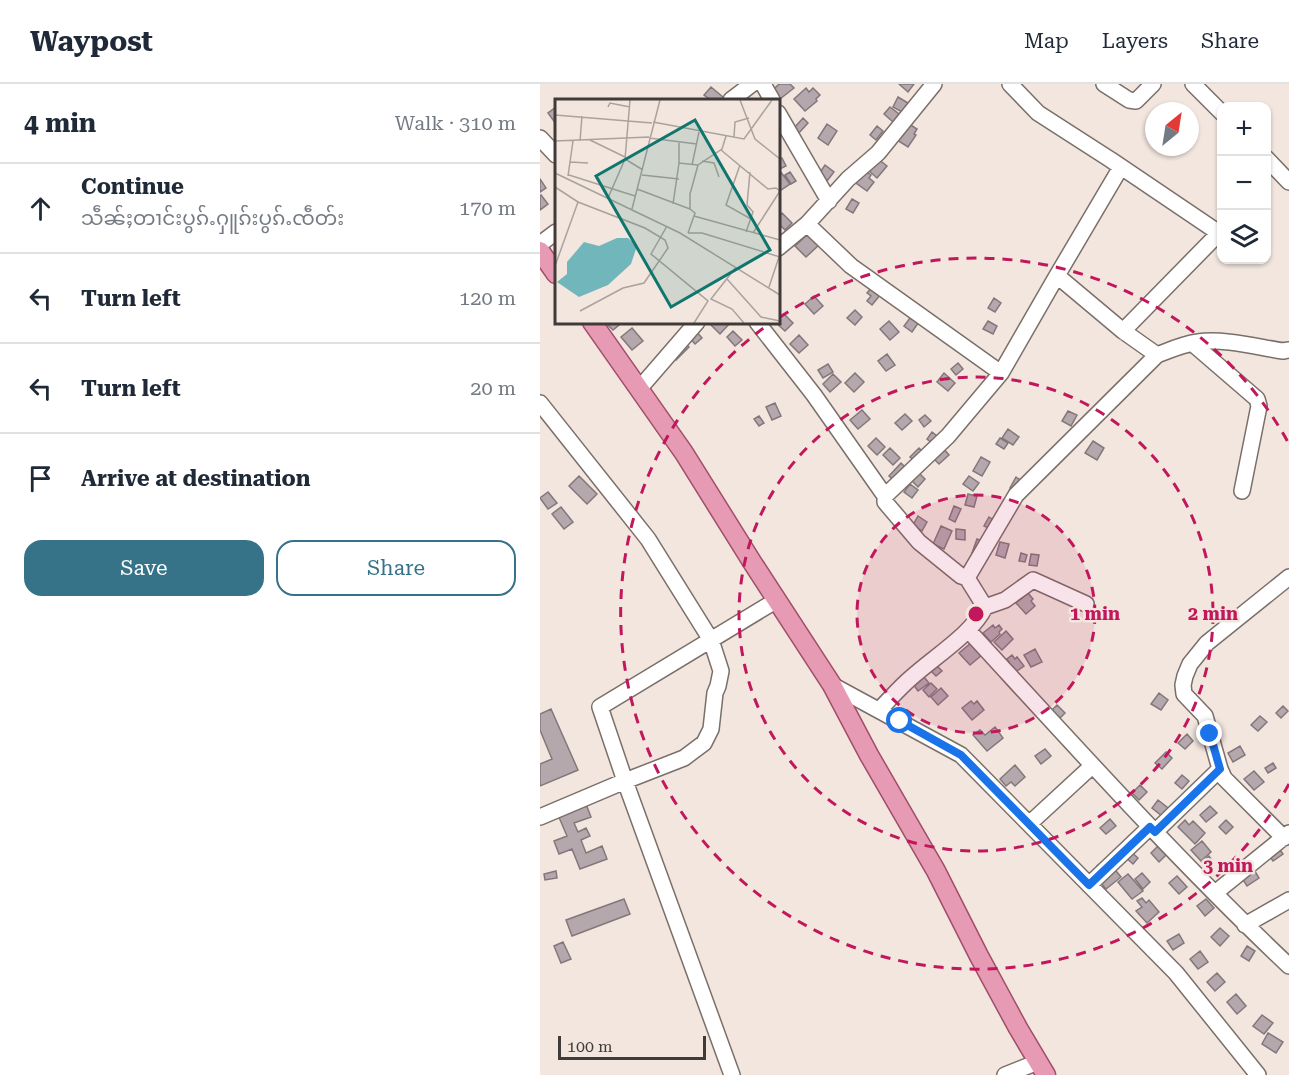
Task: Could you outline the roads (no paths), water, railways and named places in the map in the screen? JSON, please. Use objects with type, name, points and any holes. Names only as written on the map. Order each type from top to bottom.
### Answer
[{"type":"main road","points":[[540,251],[555,273]]},
{"type":"main road","points":[[593,324],[684,453],[832,685],[869,755],[936,871],[1017,1028],[1042,1068]]},
{"type":"street","points":[[732,99],[752,84]]},
{"type":"street","points":[[763,84],[771,99]]},
{"type":"street","points":[[780,246],[807,224],[848,179],[878,153],[934,84]]},
{"type":"street","points":[[1010,84],[1038,113],[1217,229]]},
{"type":"street","points":[[1104,84],[1129,100],[1136,101],[1153,84]]},
{"type":"street","points":[[1193,84],[1217,109]]},
{"type":"street","points":[[780,116],[829,201]]},
{"type":"street","points":[[540,138],[555,154]]},
{"type":"street","points":[[1271,163],[1289,182]]},
{"type":"street","points":[[885,496],[948,436],[1001,373],[1121,166]]},
{"type":"street","points":[[807,224],[851,266],[1001,373]]},
{"type":"street","points":[[540,244],[555,233]]},
{"type":"street","points":[[1123,331],[1217,234]]},
{"type":"street","points":[[1055,279],[1061,279],[1123,331],[1157,355]]},
{"type":"street","points":[[639,389],[695,324]]},
{"type":"street","points":[[759,324],[814,395],[885,496],[885,502],[919,542],[961,576],[967,578],[985,607]]},
{"type":"street","points":[[967,578],[1016,495],[1157,355],[1200,341],[1289,350]]},
{"type":"street","points":[[1192,343],[1257,399],[1258,406],[1242,491]]},
{"type":"street","points":[[540,403],[648,539],[711,640],[721,671],[715,693],[711,729],[704,743],[684,758],[540,816]]},
{"type":"street","points":[[1215,893],[1286,836],[1224,778],[1205,716],[1184,694],[1185,676],[1207,643],[1289,577]]},
{"type":"street","points":[[879,710],[909,678],[968,630],[981,616],[985,607],[1005,600],[1033,580],[1086,603]]},
{"type":"street","points":[[732,1075],[624,781],[600,707],[777,600]]},
{"type":"street","points":[[968,630],[1153,830],[1245,925],[1289,966]]},
{"type":"street","points":[[832,685],[961,755],[1176,973],[1258,1075]]},
{"type":"street","points":[[1029,824],[1092,765]]},
{"type":"street","points":[[1089,885],[1220,769]]},
{"type":"street","points":[[1245,925],[1289,900]]},
{"type":"street","points":[[1005,1075],[1042,1068]]}]
